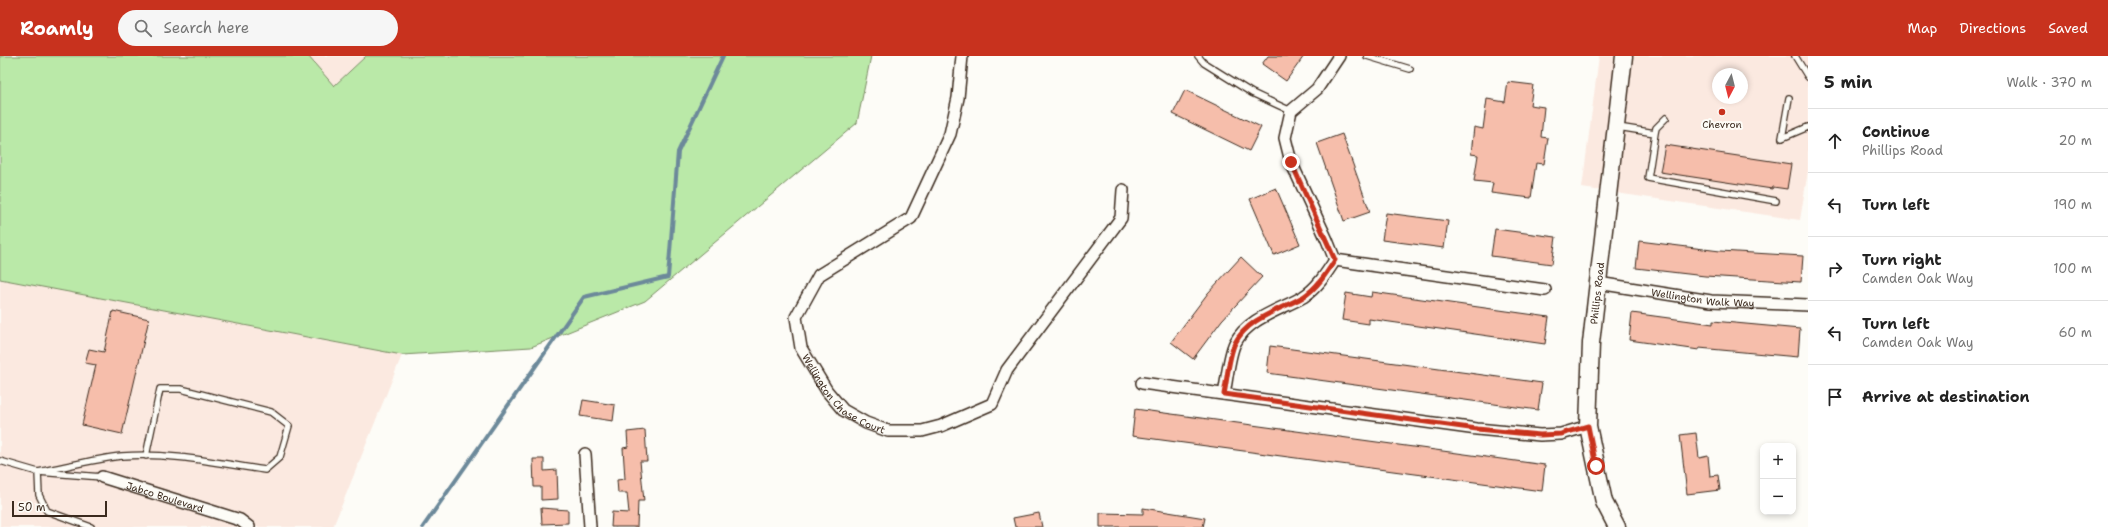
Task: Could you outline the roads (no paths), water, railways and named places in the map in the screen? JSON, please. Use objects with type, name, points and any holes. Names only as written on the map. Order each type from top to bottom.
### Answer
[{"type":"street","name":"Wellington Chase Court","points":[[962,56],[958,98],[950,134],[911,218],[819,275],[796,318],[801,348],[827,391],[843,410],[866,423],[888,431],[922,431],[941,426],[992,404],[1007,370],[1121,218],[1123,190]]},
{"type":"street","points":[[1335,260],[1291,162],[1285,138],[1291,111],[1317,89],[1339,56]]},
{"type":"street","name":"Phillips Road","points":[[1617,527],[1604,502],[1588,426],[1591,343],[1624,56]]},
{"type":"street","points":[[1335,260],[1545,290]]},
{"type":"street","points":[[1224,394],[1234,344],[1241,333],[1268,313],[1304,296],[1320,283],[1335,260]]},
{"type":"street","name":"Wellington Walk Way","points":[[1598,283],[1711,301],[1808,305]]},
{"type":"street","points":[[1142,383],[1477,429],[1540,435],[1561,434],[1588,426]]},
{"type":"street","points":[[585,454],[590,527]]},
{"type":"street","name":"Jabco Boulevard","points":[[102,477],[233,518],[249,527]]},
{"type":"lane","points":[[1198,56],[1204,63],[1252,93],[1291,111]]},
{"type":"lane","points":[[1367,56],[1410,69]]},
{"type":"lane","points":[[1795,56],[1808,77]]},
{"type":"lane","points":[[1789,98],[1782,138],[1808,127]]},
{"type":"lane","points":[[1666,118],[1656,128],[1648,178],[1776,201]]},
{"type":"lane","points":[[1615,127],[1655,132]]},
{"type":"lane","points":[[38,472],[122,456],[146,456],[166,456],[265,470],[280,457],[289,426],[271,412],[181,389],[160,389],[146,456]]},
{"type":"lane","points":[[0,461],[38,472],[102,477]]},
{"type":"lane","points":[[38,472],[40,495],[47,511],[91,527]]},
{"type":"waterway","points":[[423,527],[584,297],[668,277],[678,152],[723,56]]},
{"type":"place","name":"Chevron","points":[[1722,112]]}]
